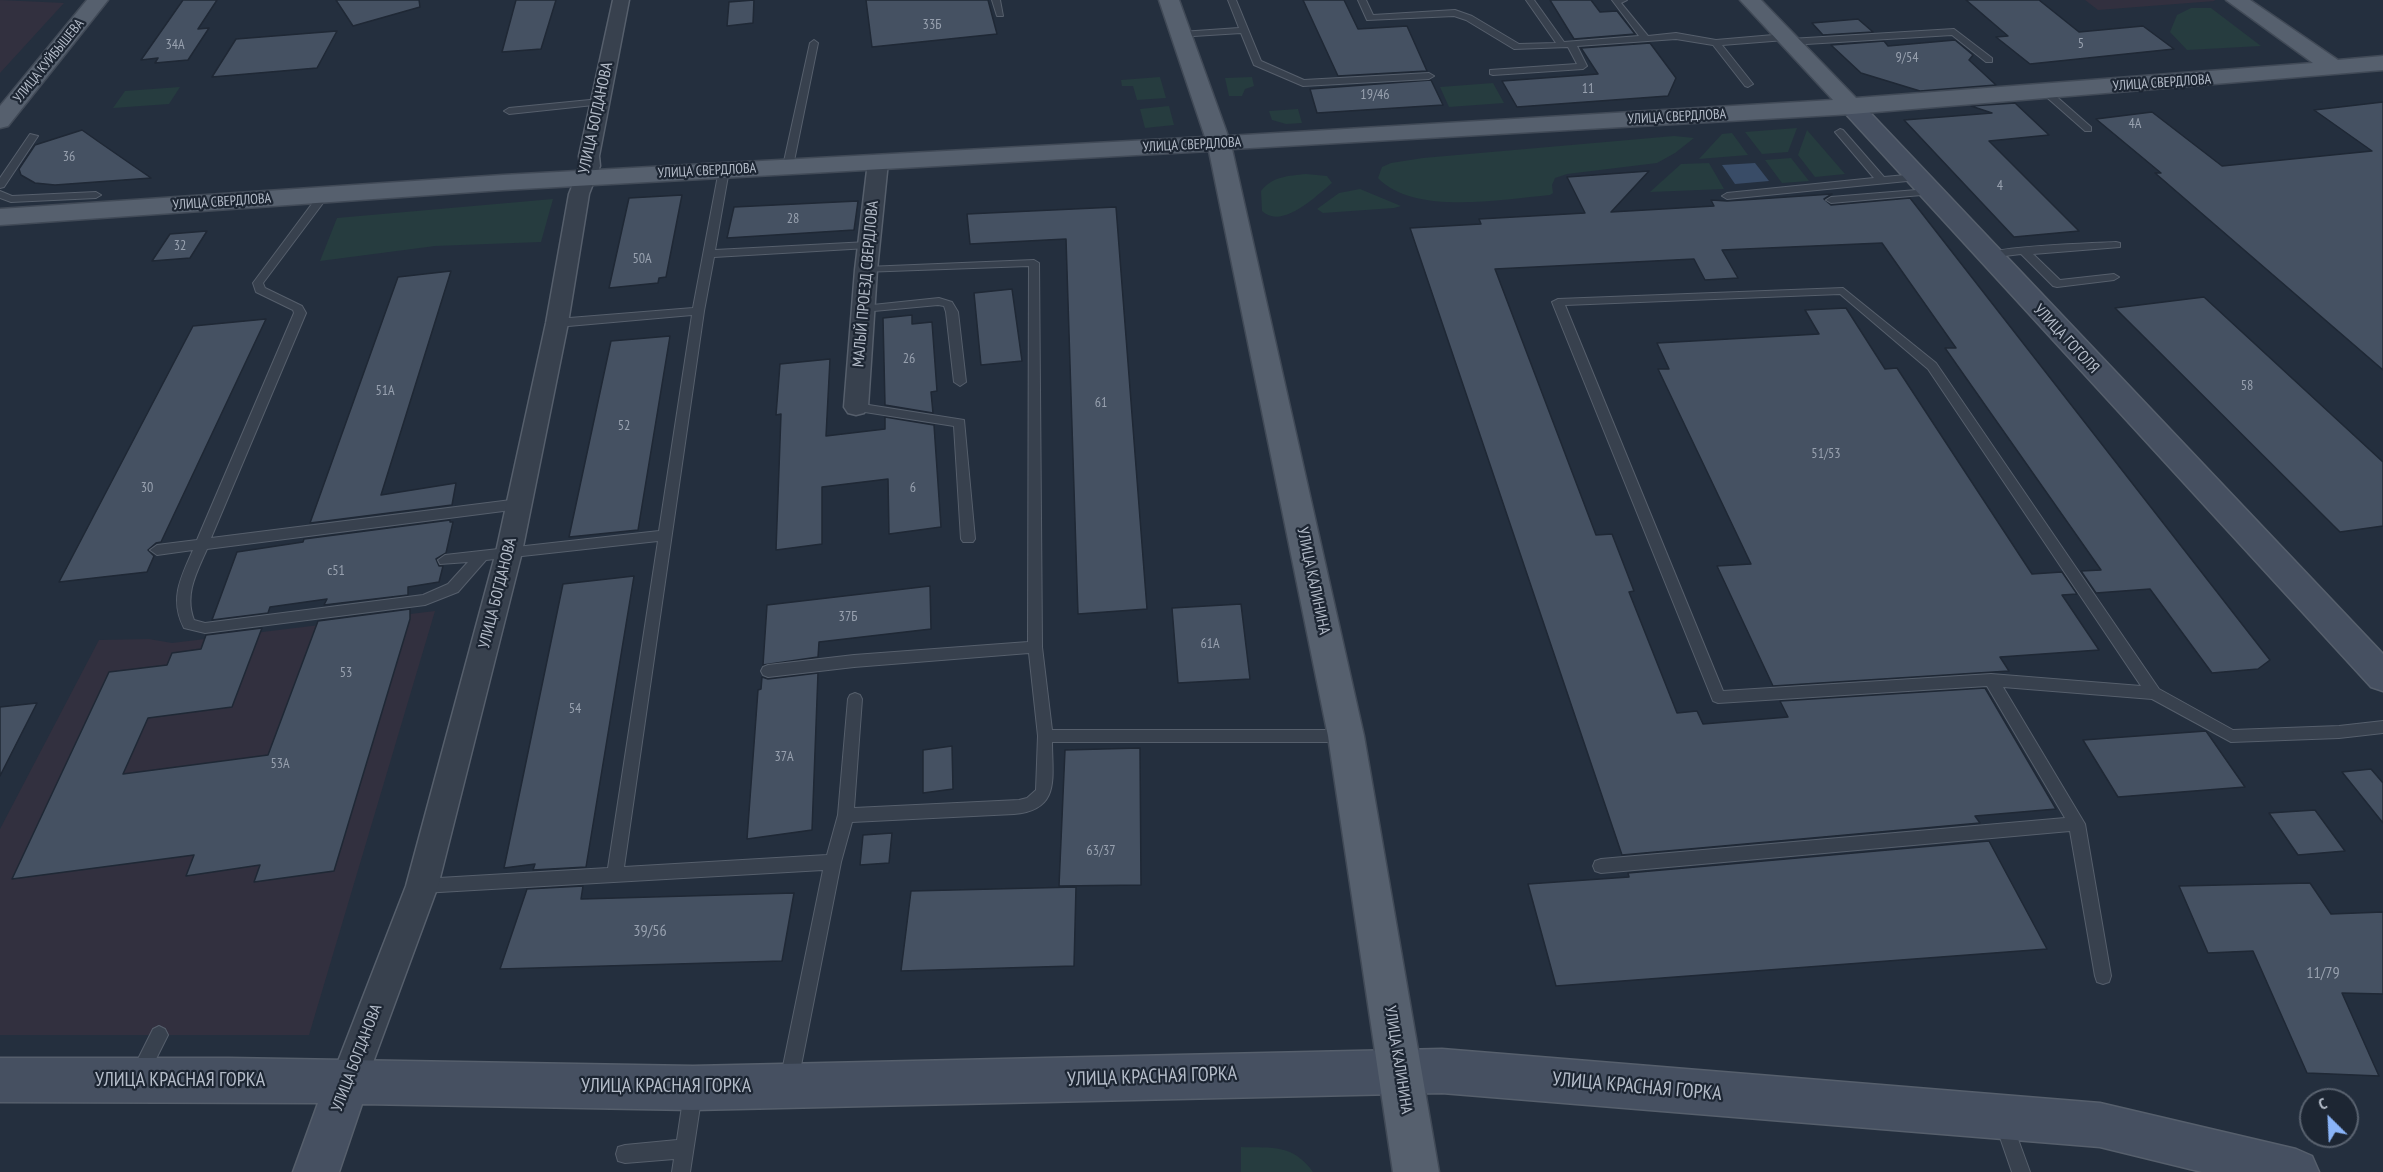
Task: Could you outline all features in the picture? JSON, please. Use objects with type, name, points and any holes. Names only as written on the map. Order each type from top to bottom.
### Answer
[{"type":"main road","name":"УЛИЦА КУЙБЫШЕВА","points":[[0,121],[99,0]]},
{"type":"main road","name":"УЛИЦА КАЛИНИНА","points":[[1169,0],[1219,143],[1346,736],[1416,1172]]},
{"type":"main road","name":"УЛИЦА ГОГОЛЯ","points":[[1750,0],[1788,39],[1846,120],[1923,185],[2383,677]]},
{"type":"main road","points":[[2236,0],[2334,68]]},
{"type":"main road","name":"УЛИЦА СВЕРДЛОВА","points":[[0,217],[584,177],[1219,143],[1846,120],[2046,92],[2383,63]]},
{"type":"main road","name":"УЛИЦА КРАСНАЯ ГОРКА","points":[[0,1080],[348,1082],[693,1088],[1454,1072],[2100,1125],[2296,1172]]},
{"type":"main road","name":"УЛИЦА БОГДАНОВА","points":[[316,1172],[348,1082]]},
{"type":"street","name":"УЛИЦА БОГДАНОВА","points":[[348,1082],[422,886],[496,554],[519,504],[557,323],[584,177],[590,166],[588,156],[621,0]]},
{"type":"street","name":"МАЛЫЙ ПРОЕЗД СВЕРДЛОВА","points":[[856,407],[868,245],[878,162]]},
{"type":"lane","points":[[996,0],[1000,14]]},
{"type":"lane","points":[[1232,0],[1257,63],[1303,83],[1429,76]]},
{"type":"lane","points":[[1362,0],[1370,18],[1455,14],[1469,18],[1517,47],[1676,36],[1716,43],[1954,32],[1989,60]]},
{"type":"lane","points":[[1493,72],[1583,66],[1530,0]]},
{"type":"lane","points":[[1623,0],[1615,1],[1645,38]]},
{"type":"lane","points":[[1181,35],[1244,30]]},
{"type":"lane","points":[[788,166],[814,43]]},
{"type":"lane","points":[[1716,43],[1748,84]]},
{"type":"lane","points":[[2046,92],[2088,129]]},
{"type":"lane","points":[[509,111],[600,102]]},
{"type":"lane","points":[[1846,120],[1881,180]]},
{"type":"lane","points":[[0,185],[33,136]]},
{"type":"lane","points":[[615,873],[698,311],[724,170]]},
{"type":"lane","points":[[1727,196],[1881,180],[1923,185]]},
{"type":"lane","points":[[1830,200],[1923,185]]},
{"type":"lane","points":[[0,194],[11,199],[96,195]]},
{"type":"lane","points":[[324,195],[258,283],[260,290],[298,308],[300,313],[184,587],[182,600],[185,617],[189,624],[205,628],[425,600],[453,588],[496,554]]},
{"type":"lane","points":[[709,254],[868,245]]},
{"type":"lane","points":[[1988,255],[2116,245]]},
{"type":"lane","points":[[2024,251],[2057,284],[2114,277]]},
{"type":"lane","points":[[846,815],[1014,807],[1033,804],[1041,798],[1044,791],[1045,736],[1035,646],[1034,263],[866,270]]},
{"type":"lane","points":[[2154,693],[1932,366],[1843,291],[1558,302],[1718,697],[1991,680],[2154,693],[2231,736],[2383,728]]},
{"type":"lane","points":[[863,309],[939,301],[948,304],[952,312],[960,382]]},
{"type":"lane","points":[[557,323],[698,311]]},
{"type":"lane","points":[[856,407],[960,423],[968,538]]},
{"type":"lane","points":[[157,549],[519,504]]},
{"type":"lane","points":[[445,560],[664,535]]},
{"type":"lane","points":[[768,671],[854,660],[1035,646]]},
{"type":"lane","points":[[1991,680],[2077,824],[2103,976]]},
{"type":"lane","points":[[788,1086],[833,862],[846,815],[855,699]]},
{"type":"lane","points":[[1045,736],[1346,736]]},
{"type":"lane","points":[[1601,866],[2077,824]]},
{"type":"lane","points":[[422,886],[833,862]]},
{"type":"lane","points":[[136,1080],[159,1035]]},
{"type":"lane","points":[[681,1172],[693,1088]]},
{"type":"lane","points":[[2001,1117],[2021,1172]]},
{"type":"lane","points":[[625,1154],[684,1149]]},
{"type":"shaded area","points":[[0,0],[64,3],[0,73]]},
{"type":"shaded area","points":[[2085,0],[2214,0],[2215,1],[2098,10]]},
{"type":"shaded area","points":[[435,611],[309,1035],[0,1035],[0,829],[99,640],[149,639],[172,643]]},
{"type":"green space","points":[[2191,8],[2211,8],[2261,46],[2187,50],[2170,32],[2177,15]]},
{"type":"green space","points":[[1160,77],[1166,98],[1137,100],[1133,86],[1122,86],[1121,80]]},
{"type":"green space","points":[[1252,77],[1254,86],[1245,89],[1242,96],[1229,96],[1225,78]]},
{"type":"green space","points":[[1493,83],[1504,103],[1449,107],[1440,87]]},
{"type":"green space","points":[[180,87],[169,104],[113,108],[125,91]]},
{"type":"green space","points":[[1169,106],[1174,125],[1145,128],[1140,109]]},
{"type":"green space","points":[[1298,109],[1302,123],[1286,124],[1272,120],[1269,111]]},
{"type":"green space","points":[[1797,128],[1788,152],[1762,154],[1745,132]]},
{"type":"green space","points":[[1807,130],[1845,174],[1815,177],[1798,155]]},
{"type":"green space","points":[[1732,133],[1748,155],[1699,159],[1722,134]]},
{"type":"green space","points":[[1674,136],[1694,138],[1657,163],[1567,174],[1555,178],[1552,185],[1553,193],[1550,195],[1484,201],[1436,201],[1413,197],[1394,190],[1378,178],[1382,167],[1391,163],[1423,158]]},
{"type":"green space","points":[[1791,158],[1809,181],[1782,183],[1765,160]]},
{"type":"green space","points":[[1709,163],[1724,189],[1650,192],[1681,164]]},
{"type":"green space","points":[[1306,174],[1327,176],[1332,183],[1308,203],[1289,214],[1270,216],[1262,211],[1261,191],[1266,186],[1281,178]]},
{"type":"green space","points":[[1360,189],[1401,206],[1323,213],[1317,209],[1339,193]]},
{"type":"green space","points":[[553,199],[541,242],[435,246],[320,261],[337,218]]},
{"type":"green space","points":[[1241,1147],[1282,1149],[1298,1156],[1313,1172],[1241,1172]]},
{"type":"water","points":[[1755,163],[1769,181],[1735,184],[1722,165]]},
{"type":"building","points":[[183,0],[217,0],[198,29],[209,28],[188,60],[155,63],[158,58],[141,60]]},
{"type":"building","points":[[336,0],[419,0],[420,7],[353,26]]},
{"type":"building","points":[[516,0],[556,0],[541,49],[502,52]]},
{"type":"building","points":[[754,0],[753,23],[727,26],[729,2]]},
{"type":"building","points":[[866,0],[988,0],[997,34],[872,47]]},
{"type":"building","points":[[1303,0],[1344,0],[1358,29],[1407,26],[1427,71],[1338,76]]},
{"type":"building","points":[[1550,0],[1591,0],[1600,12],[1617,11],[1635,34],[1574,39]]},
{"type":"building","points":[[1966,0],[2039,0],[2079,32],[2143,26],[2174,49],[2030,64],[1996,37],[2008,36]]},
{"type":"building","points":[[1858,19],[1873,32],[1823,35],[1812,23]]},
{"type":"building","points":[[337,31],[317,68],[212,77],[236,39]]},
{"type":"building","points":[[1955,40],[1973,55],[1969,60],[1996,85],[1920,91],[1861,73],[1831,45],[1884,41],[1888,46]]},
{"type":"building","points":[[1650,43],[1676,78],[1668,96],[1517,107],[1502,81],[1598,74],[1581,48]]},
{"type":"building","points":[[1431,80],[1443,105],[1317,113],[1310,89]]},
{"type":"building","points":[[2383,102],[2383,370],[2155,173],[2161,173],[2096,119],[2152,112],[2222,166],[2372,151],[2314,110]]},
{"type":"building","points":[[2015,103],[2049,135],[1989,141],[2079,231],[2014,237],[1904,120],[1992,113],[1971,106]]},
{"type":"building","points":[[82,130],[151,178],[55,185],[35,183],[21,175],[19,169],[35,145]]},
{"type":"building","points":[[1649,171],[1611,212],[1714,206],[1711,200],[1832,194],[1824,199],[1831,205],[1910,198],[2270,660],[2258,669],[2212,673],[2150,589],[2096,593],[2081,571],[2101,570],[1945,348],[1956,348],[1882,243],[1722,250],[1738,278],[1705,280],[1694,259],[1495,269],[1596,535],[1612,534],[1634,591],[1629,592],[1677,713],[1697,711],[1703,724],[1788,717],[1780,701],[1985,688],[2056,809],[1975,816],[1980,823],[1622,855],[1410,228],[1481,224],[1479,219],[1585,213],[1567,177]]},
{"type":"building","points":[[682,195],[666,277],[659,278],[658,283],[609,288],[629,198]]},
{"type":"building","points":[[858,201],[854,230],[727,238],[734,207]]},
{"type":"building","points":[[1116,207],[1147,609],[1078,614],[1066,239],[970,244],[967,214]]},
{"type":"building","points":[[207,231],[190,258],[152,261],[170,234]]},
{"type":"building","points":[[451,271],[381,495],[456,483],[452,505],[310,523],[398,277]]},
{"type":"building","points":[[1012,289],[1022,361],[981,365],[974,293]]},
{"type":"building","points":[[2204,297],[2383,462],[2383,526],[2340,532],[2115,308]]},
{"type":"building","points":[[1846,308],[1885,369],[1897,368],[2032,574],[2062,572],[2077,594],[2062,595],[2099,650],[2000,657],[2009,671],[1773,686],[1717,566],[1751,564],[1658,369],[1669,369],[1657,343],[1819,334],[1805,310]]},
{"type":"building","points":[[912,315],[912,324],[932,322],[937,391],[931,392],[933,413],[885,405],[883,318]]},
{"type":"building","points":[[266,319],[161,542],[148,550],[154,556],[147,572],[59,582],[193,326]]},
{"type":"building","points":[[670,336],[638,530],[569,537],[611,341]]},
{"type":"building","points":[[830,359],[826,436],[885,429],[885,417],[934,425],[941,527],[889,534],[888,479],[822,487],[822,544],[776,550],[781,414],[776,415],[780,364]]},
{"type":"building","points":[[450,520],[453,522],[446,553],[436,559],[439,566],[443,566],[439,582],[408,587],[408,595],[324,605],[327,599],[270,607],[268,613],[212,620],[237,552],[303,542],[304,539]]},
{"type":"building","points":[[634,576],[586,867],[533,870],[535,864],[504,868],[563,584]]},
{"type":"building","points":[[930,586],[931,629],[819,642],[818,657],[763,665],[767,605]]},
{"type":"building","points":[[1241,604],[1250,679],[1178,683],[1172,608]]},
{"type":"building","points":[[410,609],[410,619],[334,871],[254,882],[260,865],[186,876],[194,855],[12,879],[109,672],[167,665],[172,653],[201,649],[206,635],[262,628],[232,707],[148,718],[123,774],[268,755],[318,621]]},
{"type":"building","points":[[818,673],[812,830],[747,839],[758,690],[761,689],[762,677],[768,679]]},
{"type":"building","points":[[37,703],[0,776],[0,707]]},
{"type":"building","points":[[2206,731],[2245,787],[2118,797],[2083,740]]},
{"type":"building","points":[[952,746],[953,789],[923,793],[923,750]]},
{"type":"building","points":[[1140,748],[1141,885],[1059,886],[1065,750]]},
{"type":"building","points":[[2371,769],[2383,783],[2383,823],[2342,772]]},
{"type":"building","points":[[2315,810],[2345,851],[2298,855],[2269,813]]},
{"type":"building","points":[[892,833],[889,863],[860,865],[863,835]]},
{"type":"building","points":[[1989,841],[2047,949],[1556,986],[1528,884],[1629,877],[1628,873]]},
{"type":"building","points":[[2310,883],[2331,914],[2383,912],[2383,994],[2342,993],[2379,1076],[2307,1073],[2253,951],[2208,953],[2179,886]]},
{"type":"building","points":[[583,886],[581,899],[794,893],[782,961],[500,969],[527,889]]},
{"type":"building","points":[[1076,887],[1074,966],[901,971],[911,891]]}]
